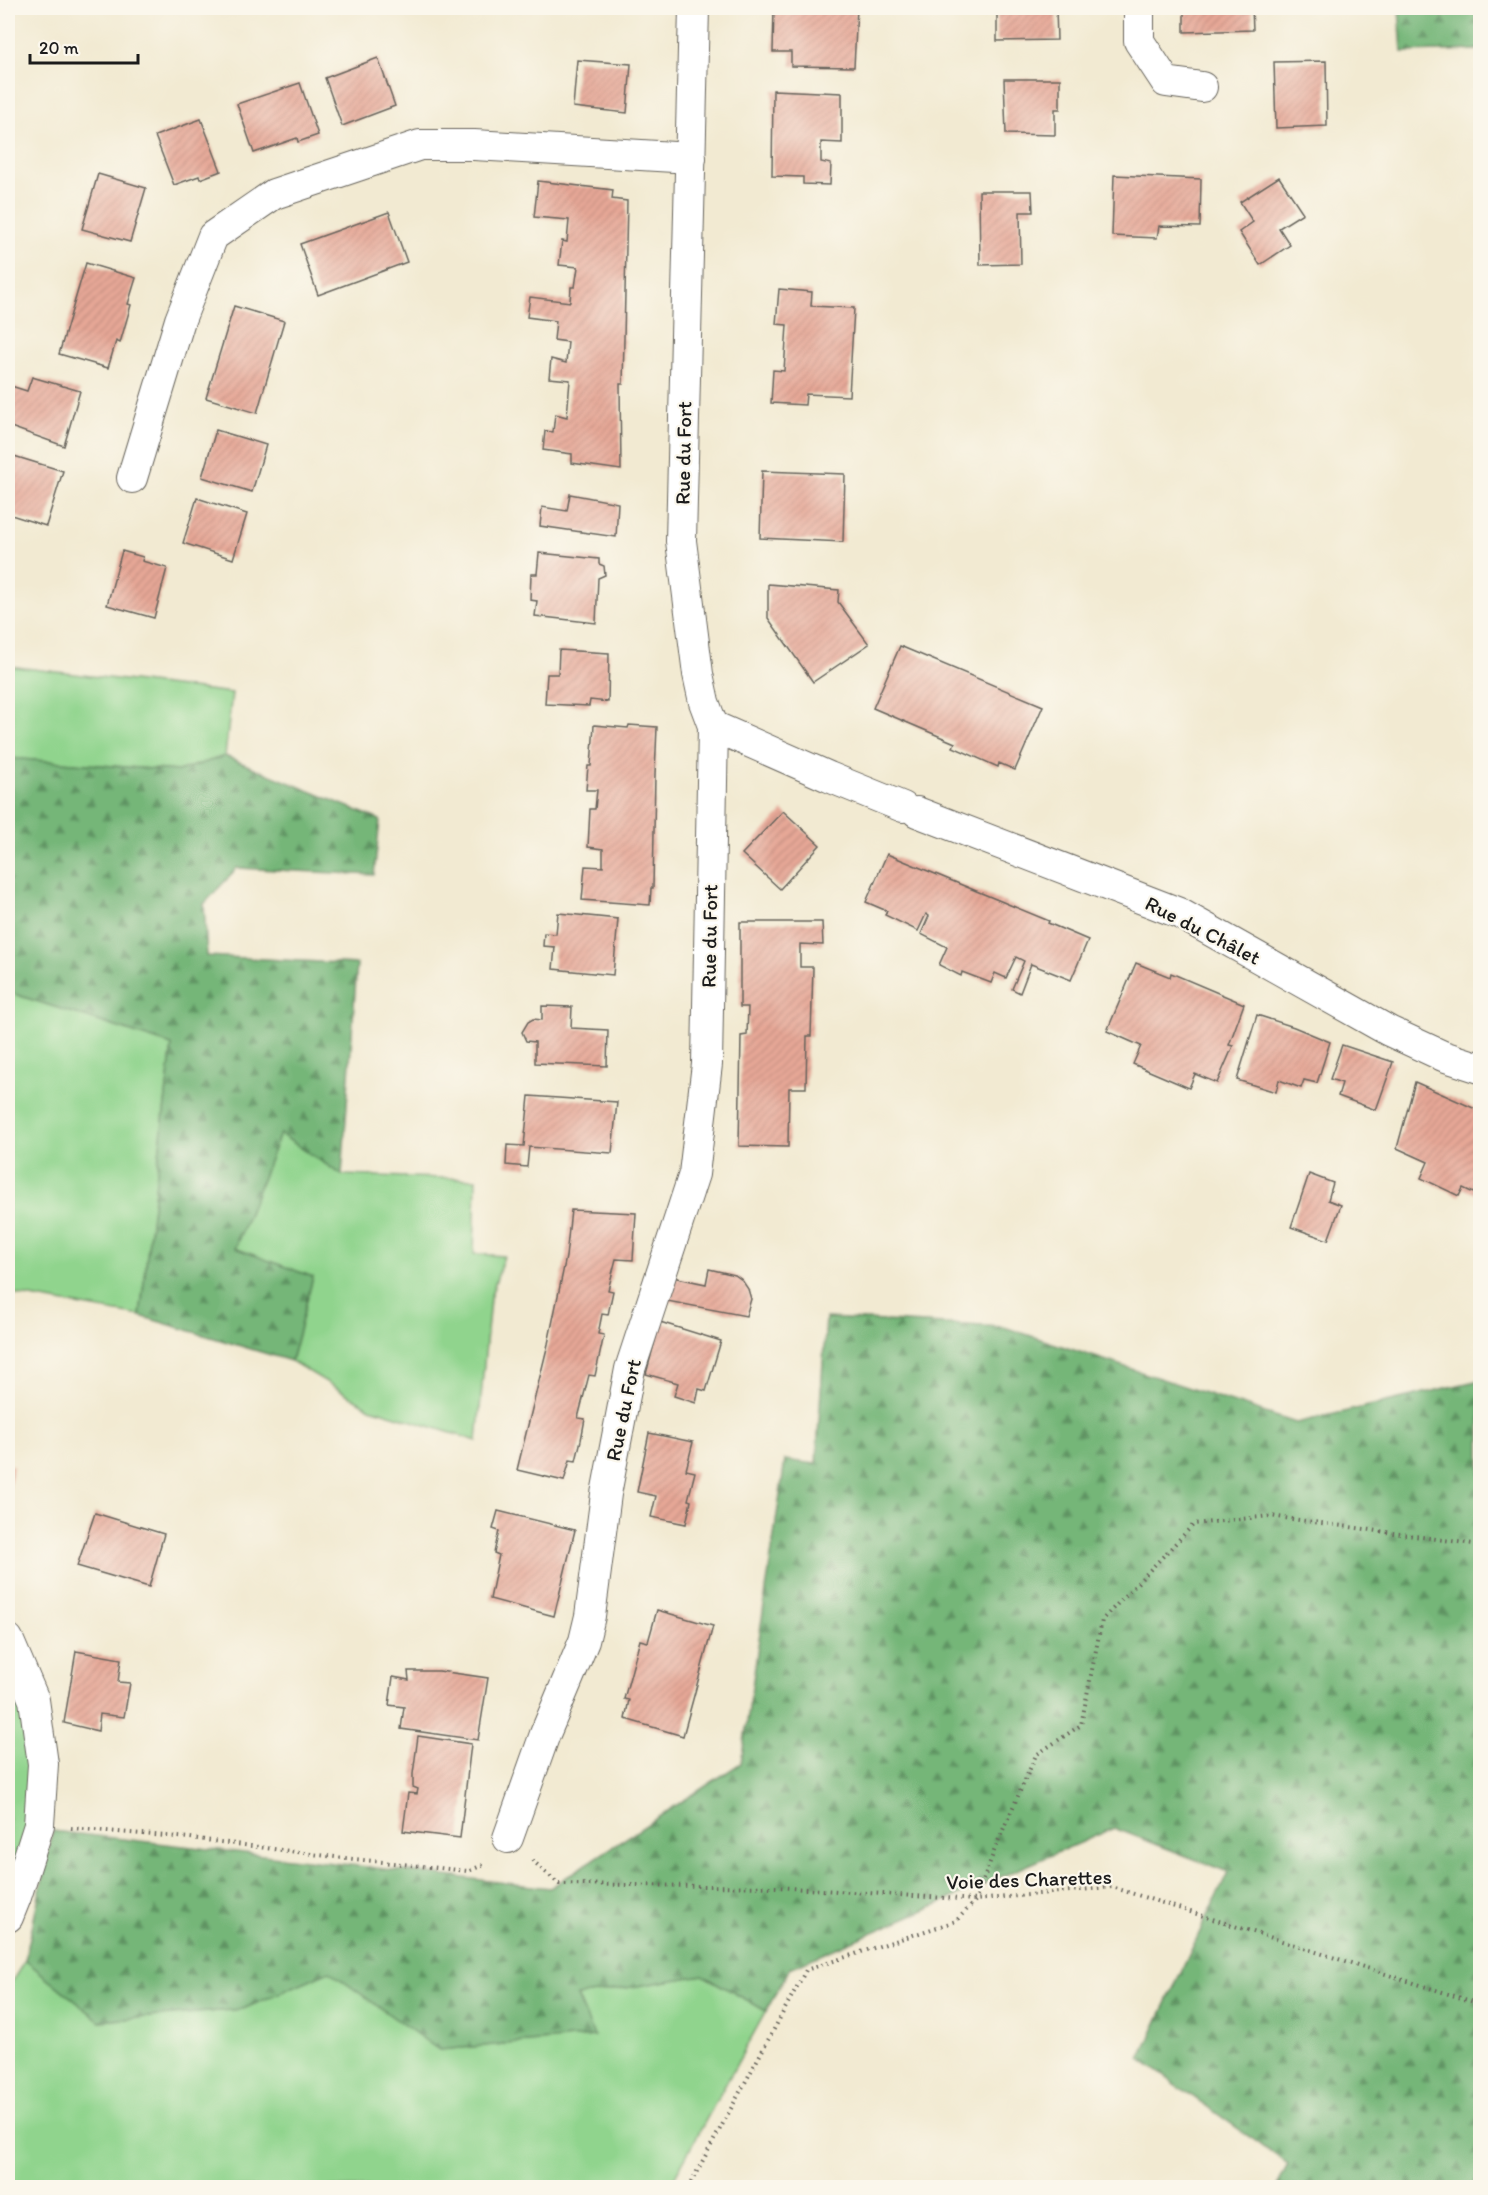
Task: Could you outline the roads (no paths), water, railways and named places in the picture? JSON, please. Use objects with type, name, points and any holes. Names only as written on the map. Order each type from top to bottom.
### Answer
[{"type":"street","name":"Rue du Fort","points":[[508,1838],[545,1734],[584,1641],[590,1616],[606,1494],[630,1369],[694,1174],[707,1064],[713,726],[704,702],[698,674],[681,541],[694,8]]},
{"type":"street","points":[[1139,8],[1139,41],[1166,82],[1203,87]]},
{"type":"street","points":[[132,478],[180,320],[213,236],[274,194],[420,145],[474,145],[691,158]]},
{"type":"street","name":"Rue du Châlet","points":[[713,726],[829,777],[1179,913],[1389,1031],[1443,1056],[1480,1068]]},
{"type":"street","points":[[8,1639],[34,1700],[43,1764],[39,1825],[8,1917]]}]
